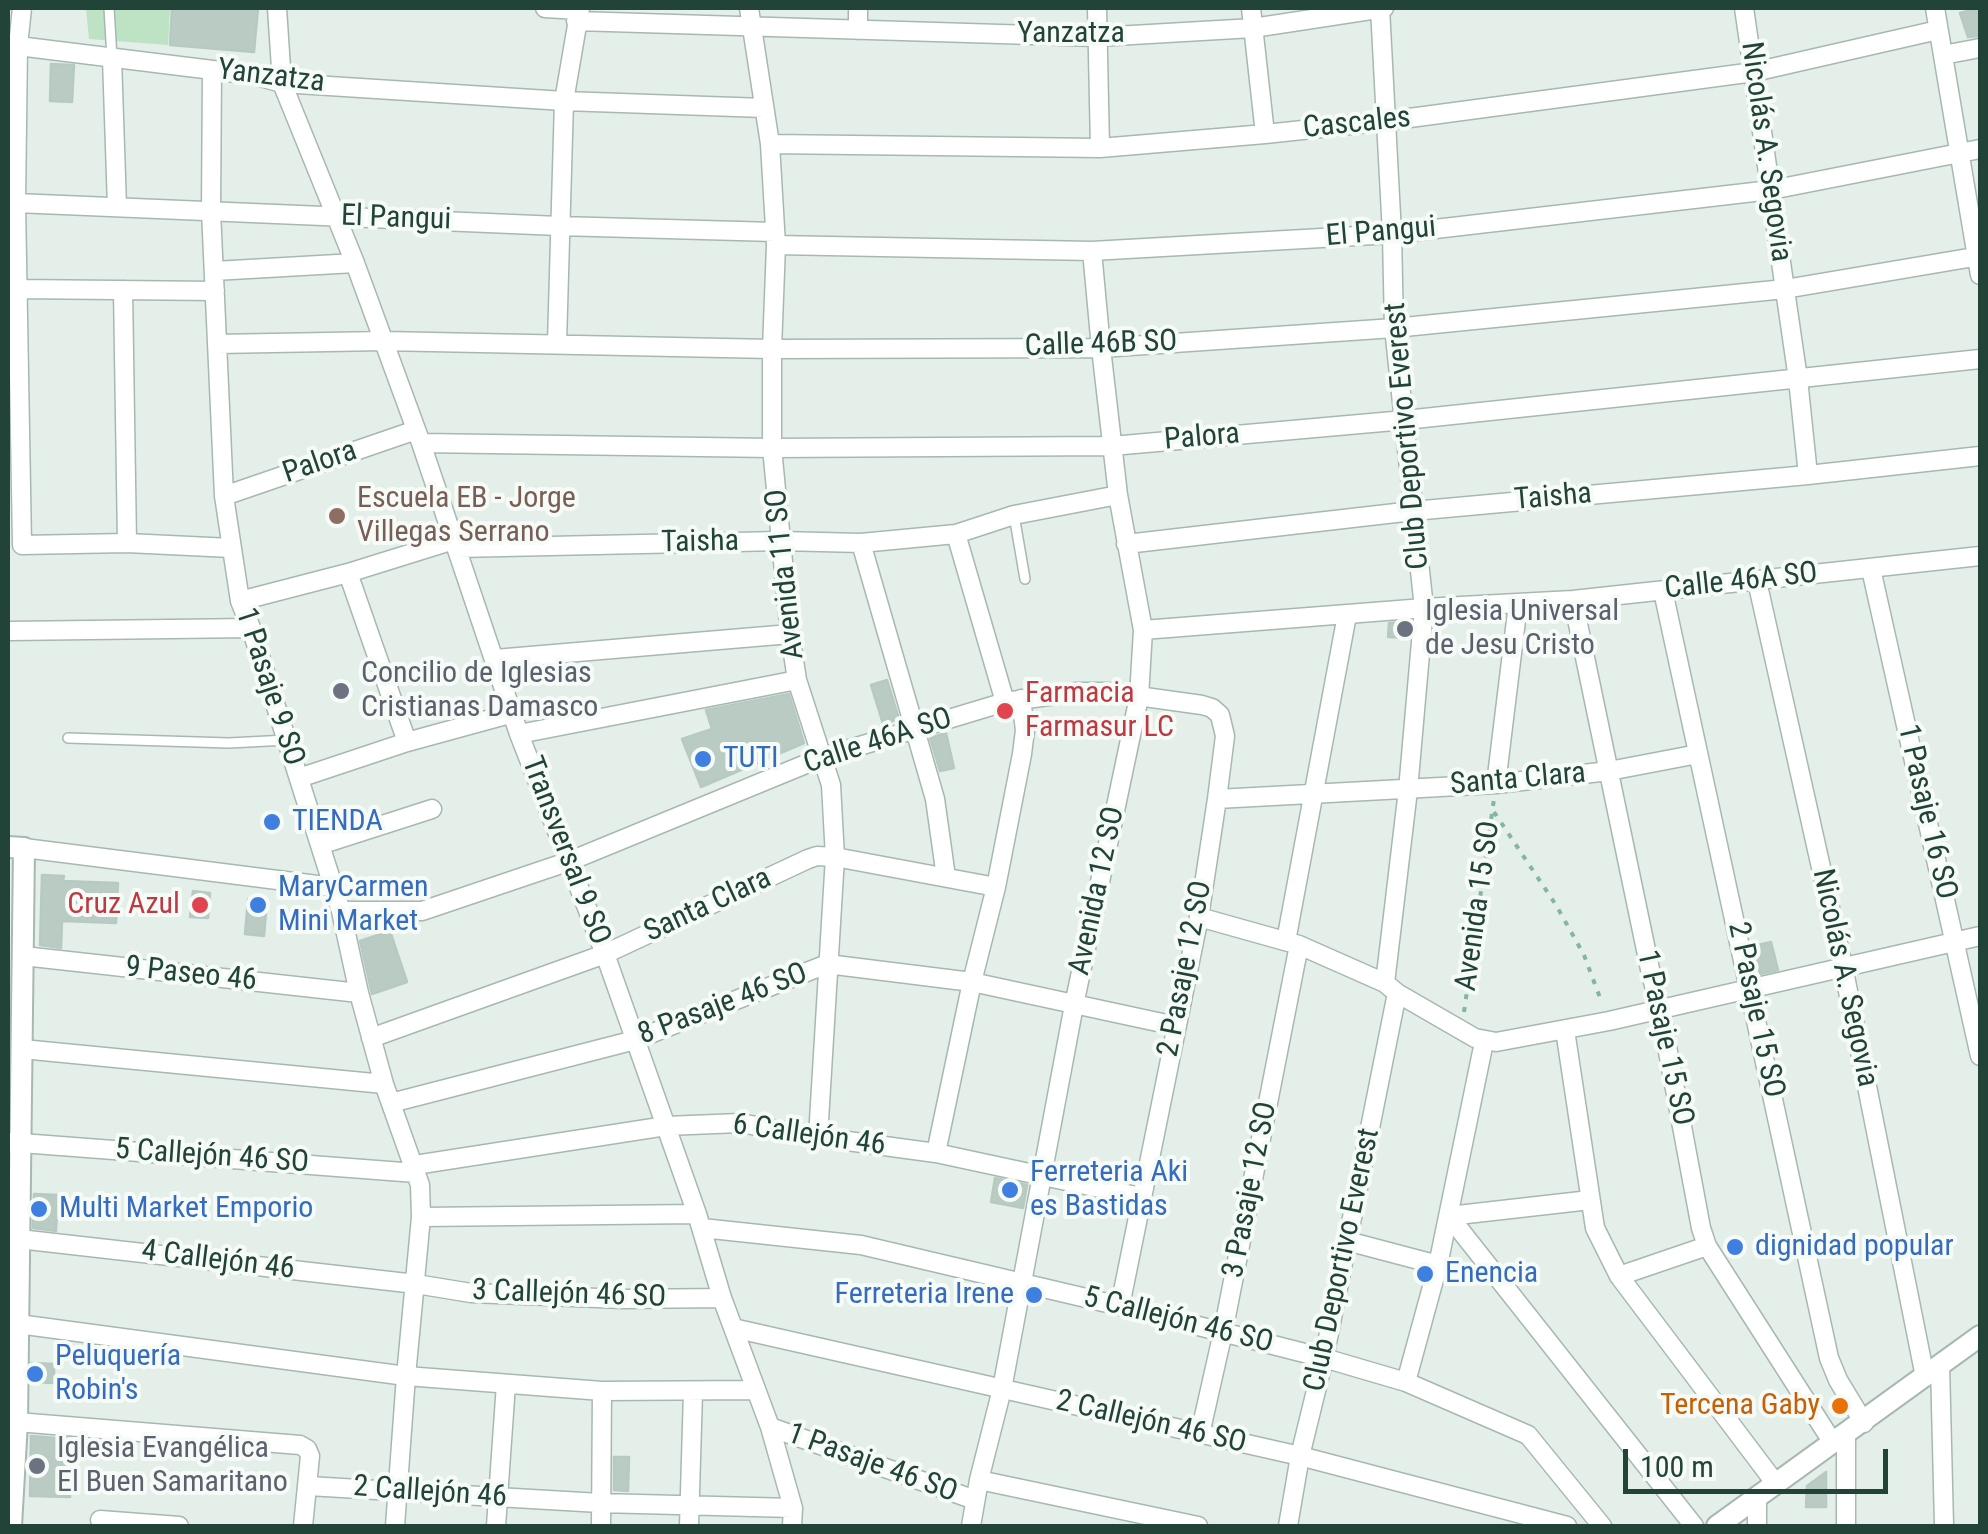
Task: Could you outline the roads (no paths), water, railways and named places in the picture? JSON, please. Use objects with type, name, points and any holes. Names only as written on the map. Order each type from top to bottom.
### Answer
[{"type":"street","points":[[22,8],[11,44],[22,545],[126,543],[231,548]]},
{"type":"street","name":"Transversal 9 SO","points":[[276,8],[282,83],[355,263],[520,734],[605,954],[700,1221],[732,1328],[770,1428],[792,1517]]},
{"type":"street","name":"Yanzatza","points":[[545,8],[578,13],[750,16],[858,30],[1098,36],[1253,28],[1381,8]]},
{"type":"street","points":[[858,8],[858,30]]},
{"type":"street","points":[[1098,8],[1100,148]]},
{"type":"street","points":[[1251,8],[1265,134]]},
{"type":"street","name":"Club Deportivo Everest","points":[[1288,1526],[1347,1241],[1391,988],[1424,608],[1394,328],[1381,8]]},
{"type":"street","name":"Nicolás A. Segovia","points":[[1744,8],[1786,289],[1808,475]]},
{"type":"street","name":"Cascales","points":[[770,144],[1100,148],[1387,121],[1754,72],[1956,8]]},
{"type":"street","points":[[557,343],[564,101],[578,13]]},
{"type":"street","name":"Avenida 11 SO","points":[[750,16],[770,144],[775,238],[772,448],[790,634],[798,680],[831,785],[835,857],[818,1137]]},
{"type":"street","points":[[1936,17],[1979,262]]},
{"type":"street","name":"Yanzatza","points":[[11,44],[252,75],[282,83],[564,101],[764,108]]},
{"type":"street","points":[[1943,54],[1980,48]]},
{"type":"street","points":[[112,58],[117,207]]},
{"type":"street","name":"1 Pasaje 9 SO","points":[[212,70],[211,212],[224,496],[240,601],[341,911],[384,1084],[420,1185],[422,1216],[396,1526]]},
{"type":"street","name":"El Pangui","points":[[16,202],[1092,251],[1392,234],[1770,190],[1980,149]]},
{"type":"street","name":"Avenida 12 SO","points":[[971,1526],[1002,1389],[1074,1005],[1139,696],[1143,630],[1118,495],[1092,251]]},
{"type":"street","name":"Calle 46B SO","points":[[217,344],[383,341],[772,349],[1101,348],[1394,328],[1786,289],[1979,262]]},
{"type":"street","points":[[214,271],[355,263]]},
{"type":"street","points":[[17,289],[215,291]]},
{"type":"street","points":[[123,290],[126,543]]},
{"type":"street","name":"Palora","points":[[224,496],[418,436],[772,448],[1112,446],[1405,420],[1980,358]]},
{"type":"street","name":"Taisha","points":[[1126,544],[1413,511],[1980,456]]},
{"type":"street","name":"Taisha","points":[[240,601],[456,544],[861,544],[956,534],[1014,515],[1118,495]]},
{"type":"street","points":[[936,1154],[996,887],[1025,730],[956,534]]},
{"type":"street","points":[[861,544],[935,799],[946,876]]},
{"type":"street","name":"Calle 46A SO","points":[[1143,630],[1574,600],[1980,556]]},
{"type":"street","name":"1 Pasaje 16 SO","points":[[1871,568],[1980,1056]]},
{"type":"street","points":[[348,574],[407,742]]},
{"type":"street","name":"Nicolás A. Segovia","points":[[1757,581],[1932,1371],[1944,1526]]},
{"type":"street","name":"2 Pasaje 15 SO","points":[[1663,590],[1848,1434]]},
{"type":"street","name":"1 Pasaje 15 SO","points":[[1574,600],[1660,1008],[1701,1228],[1708,1246],[1848,1434]]},
{"type":"street","name":"Avenida 15 SO","points":[[1496,784],[1518,604]]},
{"type":"street","name":"3 Pasaje 12 SO","points":[[1200,1434],[1292,943],[1312,795],[1347,614]]},
{"type":"street","points":[[8,631],[251,628]]},
{"type":"street","points":[[495,659],[790,634]]},
{"type":"street","points":[[520,734],[798,680]]},
{"type":"street","name":"Calle 46A SO","points":[[341,911],[422,911],[570,862],[823,757],[1013,701],[1077,692],[1139,696]]},
{"type":"street","name":"2 Pasaje 12 SO","points":[[1120,1306],[1198,917],[1225,736],[1220,715],[1212,708],[1139,696]]},
{"type":"street","points":[[299,778],[407,742],[513,713]]},
{"type":"street","name":"Santa Clara","points":[[1217,799],[1496,784],[1609,771],[1698,754]]},
{"type":"street","points":[[320,845],[432,809]]},
{"type":"street","points":[[10,1526],[12,1445],[17,1422],[19,1239],[14,1142],[22,1050],[24,956],[16,848],[333,887]]},
{"type":"street","name":"Santa Clara","points":[[371,1038],[605,954],[808,858],[835,857],[996,887]]},
{"type":"street","points":[[1198,917],[1292,943],[1391,988],[1484,1042],[1609,1022],[1980,936]]},
{"type":"street","name":"9 Paseo 46","points":[[24,956],[359,993]]},
{"type":"street","name":"8 Pasaje 46 SO","points":[[390,1103],[635,1040],[827,964],[972,982],[1176,1026]]},
{"type":"street","points":[[1565,1030],[1595,1228],[1619,1276],[1776,1484]]},
{"type":"street","points":[[1406,1382],[1438,1265],[1484,1042]]},
{"type":"street","points":[[22,1050],[384,1084]]},
{"type":"street","name":"6 Callejón 46","points":[[416,1169],[666,1126],[740,1123],[936,1154],[1141,1197]]},
{"type":"street","name":"5 Callejón 46 SO","points":[[14,1142],[416,1169]]},
{"type":"street","points":[[1448,1216],[1590,1200]]},
{"type":"street","name":"5 Callejón 46 SO","points":[[422,1216],[700,1221],[862,1244],[1324,1358],[1406,1382],[1528,1435],[1602,1526]]},
{"type":"street","points":[[1448,1216],[1694,1526]]},
{"type":"street","name":"4 Callejón 46","points":[[19,1239],[416,1284]]},
{"type":"street","points":[[1347,1241],[1438,1265]]},
{"type":"street","points":[[1619,1276],[1708,1246]]},
{"type":"street","name":"3 Callejón 46 SO","points":[[416,1284],[471,1293],[722,1298]]},
{"type":"street","points":[[18,1324],[406,1376],[602,1391],[755,1390]]},
{"type":"street","name":"2 Callejón 46 SO","points":[[732,1328],[1300,1456],[1568,1526]]},
{"type":"street","points":[[1717,1526],[1980,1336]]},
{"type":"street","points":[[496,1526],[506,1384]]},
{"type":"street","points":[[601,1526],[602,1391]]},
{"type":"street","points":[[689,1526],[692,1392]]},
{"type":"street","points":[[17,1422],[300,1445],[310,1456],[304,1526]]},
{"type":"street","name":"1 Pasaje 46 SO","points":[[770,1428],[975,1500]]},
{"type":"street","points":[[1846,1526],[1848,1434]]},
{"type":"street","name":"1 Pasaje 46 SO","points":[[979,1480],[1198,1526]]},
{"type":"street","name":"2 Callejón 46","points":[[308,1486],[688,1505],[792,1517]]},
{"type":"street","points":[[1757,1526],[1758,1497]]},
{"type":"street","points":[[100,1520],[179,1526]]},
{"type":"lane","points":[[109,8],[112,58]]},
{"type":"lane","points":[[1014,515],[1025,579]]},
{"type":"lane","points":[[68,738],[229,744],[287,740]]},
{"type":"place","name":"Escuela EB - Jorge Villegas Serrano","points":[[337,516]]},
{"type":"place","name":"Iglesia Universal de Jesu Cristo","points":[[1405,629]]},
{"type":"place","name":"Concilio de Iglesias Cristianas Damasco","points":[[341,691]]},
{"type":"place","name":"Farmacia Farmasur LC","points":[[1005,711]]},
{"type":"place","name":"TUTI","points":[[703,759]]},
{"type":"place","name":"TIENDA","points":[[272,822]]},
{"type":"place","name":"Cruz Azul","points":[[200,905]]},
{"type":"place","name":"MaryCarmen Mini Market","points":[[258,905]]},
{"type":"place","name":"Ferreteria Aki es Bastidas","points":[[1010,1190]]},
{"type":"place","name":"Multi Market Emporio","points":[[39,1209]]},
{"type":"place","name":"dignidad popular","points":[[1735,1247]]},
{"type":"place","name":"Enencia","points":[[1425,1274]]},
{"type":"place","name":"Ferreteria Irene","points":[[1034,1295]]},
{"type":"place","name":"Peluquería Robin's","points":[[35,1374]]},
{"type":"place","name":"Tercena Gaby","points":[[1840,1406]]},
{"type":"place","name":"Iglesia Evangélica El Buen Samaritano","points":[[37,1466]]}]
